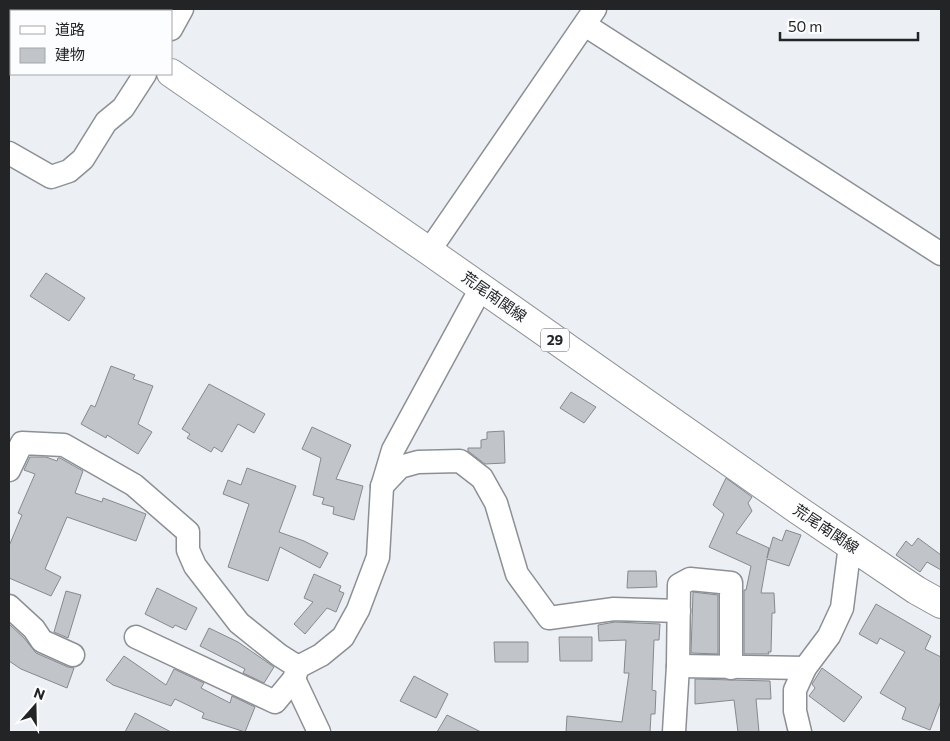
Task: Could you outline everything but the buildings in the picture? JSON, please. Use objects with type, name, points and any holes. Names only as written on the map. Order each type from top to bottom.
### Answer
[{"type":"main road","name":"荒尾南関線","points":[[172,75],[429,250],[696,440],[916,590],[941,604]]},
{"type":"street","points":[[172,27],[182,9]]},
{"type":"street","points":[[429,250],[590,17],[941,254]]},
{"type":"street","points":[[9,153],[51,177],[69,172],[83,159],[106,122],[123,108],[144,75]]},
{"type":"street","points":[[136,637],[275,702],[296,673],[344,637],[358,610],[378,557],[382,487],[393,450],[481,288]]},
{"type":"street","points":[[9,470],[22,443],[64,445],[134,485],[188,532],[188,550],[195,566],[240,623],[279,655],[296,673],[318,732]]},
{"type":"street","points":[[382,487],[400,467],[418,462],[460,461],[482,478],[496,503],[516,574],[548,618],[614,609],[679,611]]},
{"type":"street","points":[[800,732],[795,711],[795,690],[805,668],[829,636],[842,608],[850,545]]},
{"type":"street","points":[[674,732],[678,666],[679,585],[690,578],[731,583],[731,668]]},
{"type":"street","points":[[9,606],[34,629],[42,641],[73,655]]},
{"type":"street","points":[[678,666],[805,668]]}]
